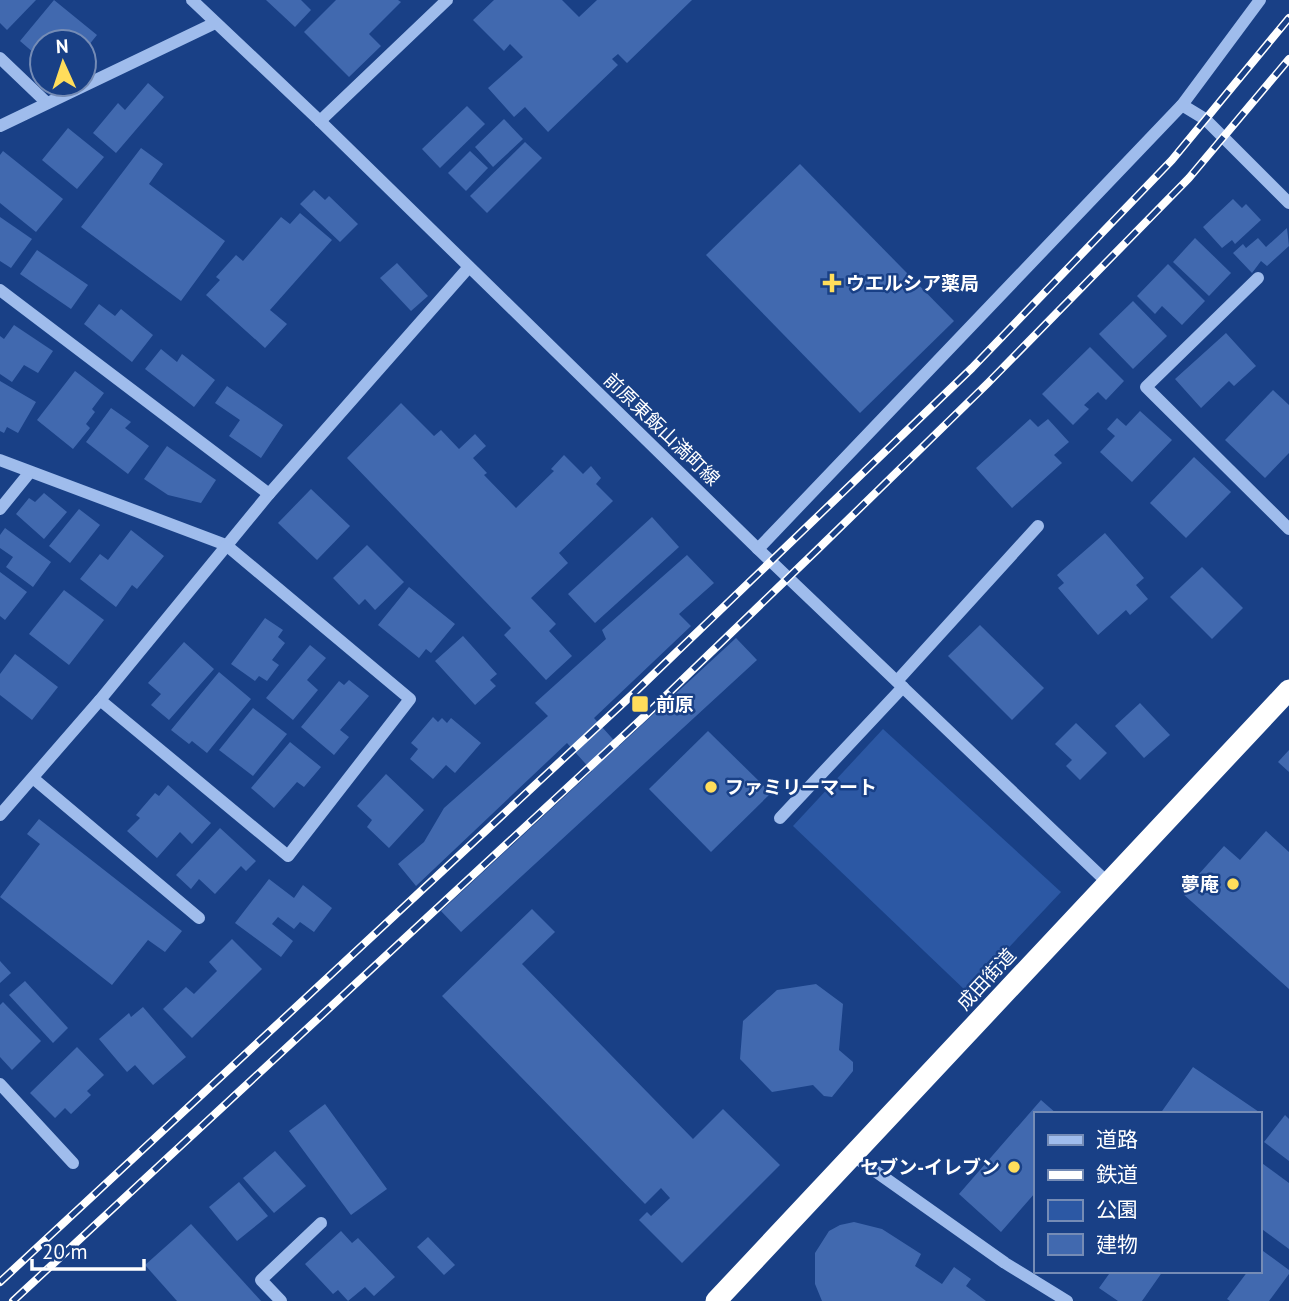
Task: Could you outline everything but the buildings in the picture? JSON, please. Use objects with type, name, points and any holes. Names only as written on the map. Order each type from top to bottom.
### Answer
[{"type":"highway","name":"成田街道","points":[[716,1301],[1289,690]]},
{"type":"street","name":"前原東飯山満町線","points":[[191,0],[320,121],[758,549],[1108,883]]},
{"type":"street","points":[[320,121],[447,0]]},
{"type":"street","points":[[758,549],[1182,105],[1260,0]]},
{"type":"street","points":[[0,126],[215,23]]},
{"type":"street","points":[[0,58],[47,103]]},
{"type":"street","points":[[1182,105],[1205,119],[1289,203]]},
{"type":"street","points":[[0,815],[100,700],[269,494],[469,267]]},
{"type":"street","points":[[1258,278],[1146,387],[1289,530]]},
{"type":"street","points":[[0,290],[269,494]]},
{"type":"street","points":[[0,460],[226,545],[410,699],[288,856],[100,700]]},
{"type":"street","points":[[0,509],[30,472]]},
{"type":"street","points":[[780,818],[1038,526]]},
{"type":"street","points":[[33,779],[199,918]]},
{"type":"street","points":[[0,1084],[73,1163]]},
{"type":"street","points":[[851,1154],[1005,1263],[1067,1301]]},
{"type":"street","points":[[281,1301],[261,1280],[321,1223]]},
{"type":"green space","points":[[883,729],[1061,892],[967,992],[793,826]]},
{"type":"railway","points":[[0,1282],[634,693],[972,368],[1172,160],[1289,18]]},
{"type":"railway","points":[[13,1301],[648,713],[817,550],[988,383],[1189,178],[1289,59]]},
{"type":"place","name":"ウエルシア薬局","points":[[832,283]]},
{"type":"place","name":"前原","points":[[640,704]]},
{"type":"place","name":"ファミリーマート","points":[[711,787]]},
{"type":"place","name":"夢庵","points":[[1233,884]]},
{"type":"place","name":"セブン-イレブン","points":[[1014,1167]]}]
